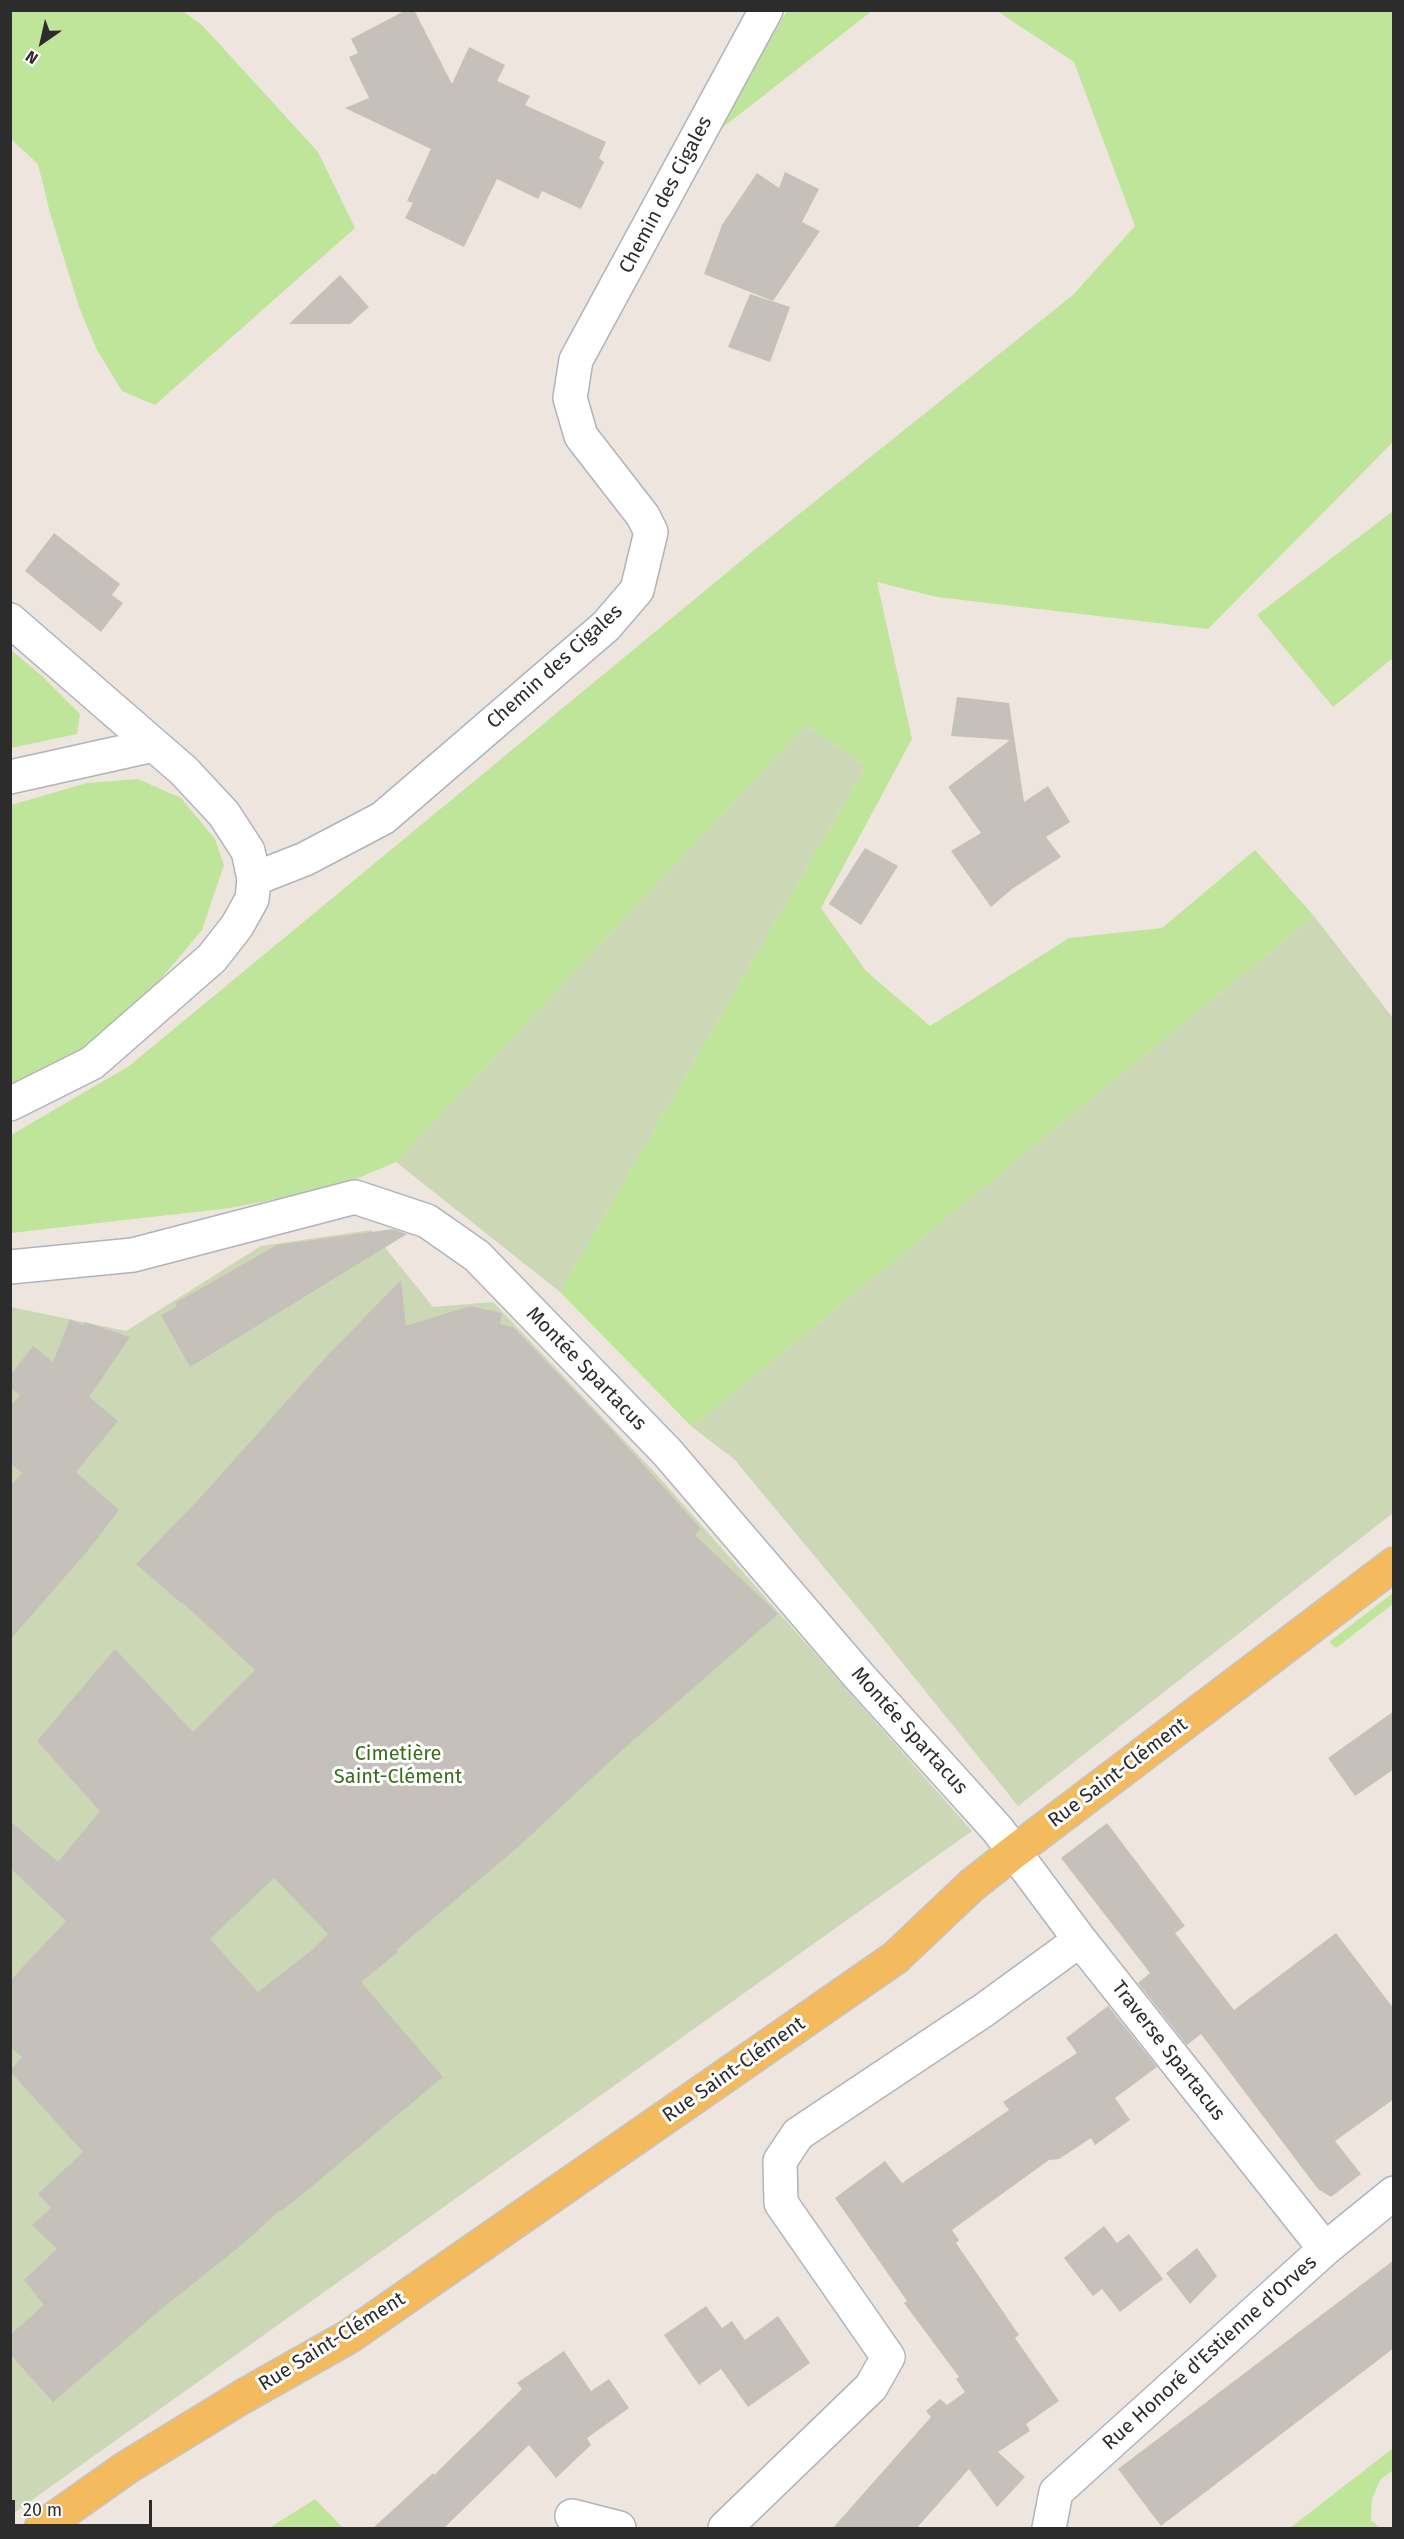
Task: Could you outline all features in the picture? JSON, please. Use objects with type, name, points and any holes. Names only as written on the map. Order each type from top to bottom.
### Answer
[{"type":"main road","name":"Rue Saint-Clément","points":[[41,2529],[126,2468],[242,2397],[350,2336],[866,1979],[895,1958],[972,1885],[1394,1564]]},
{"type":"street","name":"Chemin des Cigales","points":[[254,879],[305,859],[382,818],[606,626],[637,590],[651,532],[643,516],[581,436],[570,398],[576,360],[766,10]]},
{"type":"street","points":[[10,620],[184,771],[224,814],[248,851],[254,879],[252,899],[237,926],[212,958],[92,1063],[10,1104]]},
{"type":"street","points":[[10,777],[154,745]]},
{"type":"street","name":"Montée Spartacus","points":[[10,1267],[133,1255],[355,1197],[427,1221],[477,1256],[667,1452],[1014,1852]]},
{"type":"street","name":"Traverse Spartacus","points":[[1014,1852],[1080,1940],[1325,2248]]},
{"type":"street","points":[[724,2529],[871,2386],[888,2357],[781,2203],[780,2161],[798,2134],[984,2010],[1080,1940]]},
{"type":"street","name":"Rue Honoré d'Estienne d'Orves","points":[[1049,2529],[1056,2492],[1325,2248],[1394,2193]]},
{"type":"street","points":[[572,2516],[619,2529]]},
{"type":"green space","points":[[10,11],[183,11],[203,26],[318,152],[355,228],[155,405],[122,391],[97,350],[79,307],[50,213],[38,164],[11,139]]},
{"type":"green space","points":[[787,11],[872,11],[713,135]]},
{"type":"green space","points":[[997,11],[1393,11],[1393,442],[1208,629],[937,597],[877,582],[912,739],[821,908],[866,971],[930,1026],[1069,938],[1162,928],[1255,850],[1314,916],[692,1427],[560,1292],[866,766],[806,725],[396,1162],[337,1187],[230,1208],[11,1233],[11,1135],[129,1066],[753,551],[1073,295],[1135,226],[1074,62]]},
{"type":"green space","points":[[1393,511],[1393,658],[1333,707],[1257,615]]},
{"type":"green space","points":[[11,650],[42,676],[80,714],[77,734],[11,748]]},
{"type":"green space","points":[[806,725],[866,766],[560,1292],[396,1162]]},
{"type":"green space","points":[[138,779],[181,798],[215,839],[224,865],[202,930],[149,993],[87,1055],[11,1093],[11,805],[87,783]]},
{"type":"green space","points":[[1314,916],[1393,1018],[1393,1513],[1018,1806],[734,1459],[692,1427]]},
{"type":"green space","name":"Cimetière Saint-Clément","points":[[371,1230],[433,1307],[493,1302],[657,1475],[972,1831],[11,2515],[11,1307],[126,1331],[261,1246]]},
{"type":"green space","points":[[1393,1593],[1393,1604],[1336,1648],[1329,1642]]},
{"type":"green space","points":[[1393,2448],[1393,2470],[1380,2480],[1372,2499],[1371,2520],[1380,2528],[1290,2528]]},
{"type":"green space","points":[[315,2499],[343,2528],[269,2528]]},
{"type":"building","points":[[406,10],[414,10],[452,84],[469,47],[505,65],[497,81],[530,96],[525,105],[606,142],[599,158],[604,162],[581,209],[542,191],[538,199],[497,179],[464,247],[405,218],[413,203],[407,201],[431,149],[345,108],[369,98],[349,57],[358,53],[351,39]]},
{"type":"building","points":[[785,172],[819,189],[802,222],[820,231],[773,301],[704,274],[722,225],[757,173],[779,188]]},
{"type":"building","points":[[340,275],[369,307],[350,324],[289,324]]},
{"type":"building","points":[[750,294],[790,307],[770,362],[728,347]]},
{"type":"building","points":[[54,533],[120,584],[112,595],[123,603],[101,632],[25,571]]},
{"type":"building","points":[[957,697],[1009,703],[1024,802],[1048,786],[1070,822],[1046,837],[1061,857],[1012,889],[991,907],[951,851],[981,833],[948,787],[1010,740],[951,736]]},
{"type":"building","points":[[865,848],[898,866],[861,925],[829,904]]},
{"type":"building","points":[[393,1229],[407,1234],[190,1367],[161,1315],[177,1307],[175,1303],[277,1245]]},
{"type":"building","points":[[401,1280],[406,1326],[470,1306],[502,1313],[500,1324],[513,1327],[613,1431],[701,1529],[695,1535],[778,1614],[620,1752],[517,1848],[361,1982],[443,2077],[298,2198],[280,2210],[244,2243],[159,2311],[53,2402],[10,2354],[10,2335],[44,2305],[24,2280],[57,2249],[32,2225],[51,2208],[38,2194],[83,2152],[10,2071],[22,2057],[10,2047],[10,1981],[66,1921],[10,1868],[10,1821],[58,1862],[100,1811],[37,1741],[115,1649],[193,1732],[255,1670],[182,1602],[136,1564],[200,1498],[328,1355]],"holes":[[[274,1878],[328,1934],[312,1950],[258,1992],[210,1939]]]},
{"type":"building","points":[[70,1319],[83,1325],[85,1322],[130,1337],[89,1397],[118,1421],[76,1472],[119,1510],[90,1548],[10,1640],[10,1486],[22,1473],[10,1463],[10,1407],[20,1395],[10,1388],[10,1376],[33,1346],[53,1362]]},
{"type":"building","points":[[1394,1711],[1394,1769],[1355,1796],[1328,1758]]},
{"type":"building","points":[[1107,1823],[1185,1926],[1175,1933],[1234,2010],[1336,1933],[1394,2009],[1394,2099],[1335,2141],[1361,2174],[1331,2197],[1318,2189],[1201,2034],[1187,2045],[1138,1983],[1150,1973],[1061,1858]]},
{"type":"building","points":[[1108,2006],[1157,2067],[1115,2098],[1130,2120],[1095,2145],[1091,2138],[1059,2159],[1049,2160],[952,2230],[959,2240],[956,2243],[1019,2335],[1015,2338],[1059,2401],[1026,2424],[1030,2431],[998,2452],[1025,2477],[997,2507],[969,2469],[916,2529],[832,2529],[931,2417],[926,2411],[940,2399],[947,2405],[965,2392],[956,2379],[959,2377],[904,2303],[907,2301],[835,2198],[885,2161],[902,2183],[1009,2110],[1003,2102],[1077,2053],[1066,2038]]},
{"type":"building","points":[[1104,2226],[1117,2243],[1129,2234],[1163,2279],[1120,2312],[1102,2289],[1093,2296],[1064,2258]]},
{"type":"building","points":[[1197,2248],[1217,2276],[1190,2304],[1166,2273]]},
{"type":"building","points":[[1394,2260],[1394,2348],[1161,2526],[1118,2469]]},
{"type":"building","points":[[706,2306],[722,2328],[732,2321],[745,2340],[778,2316],[810,2363],[748,2407],[721,2369],[699,2385],[664,2335]]},
{"type":"building","points":[[564,2351],[591,2391],[609,2379],[629,2408],[587,2438],[591,2445],[556,2478],[529,2445],[443,2529],[372,2529],[433,2473],[434,2475],[522,2389],[517,2383]]}]
